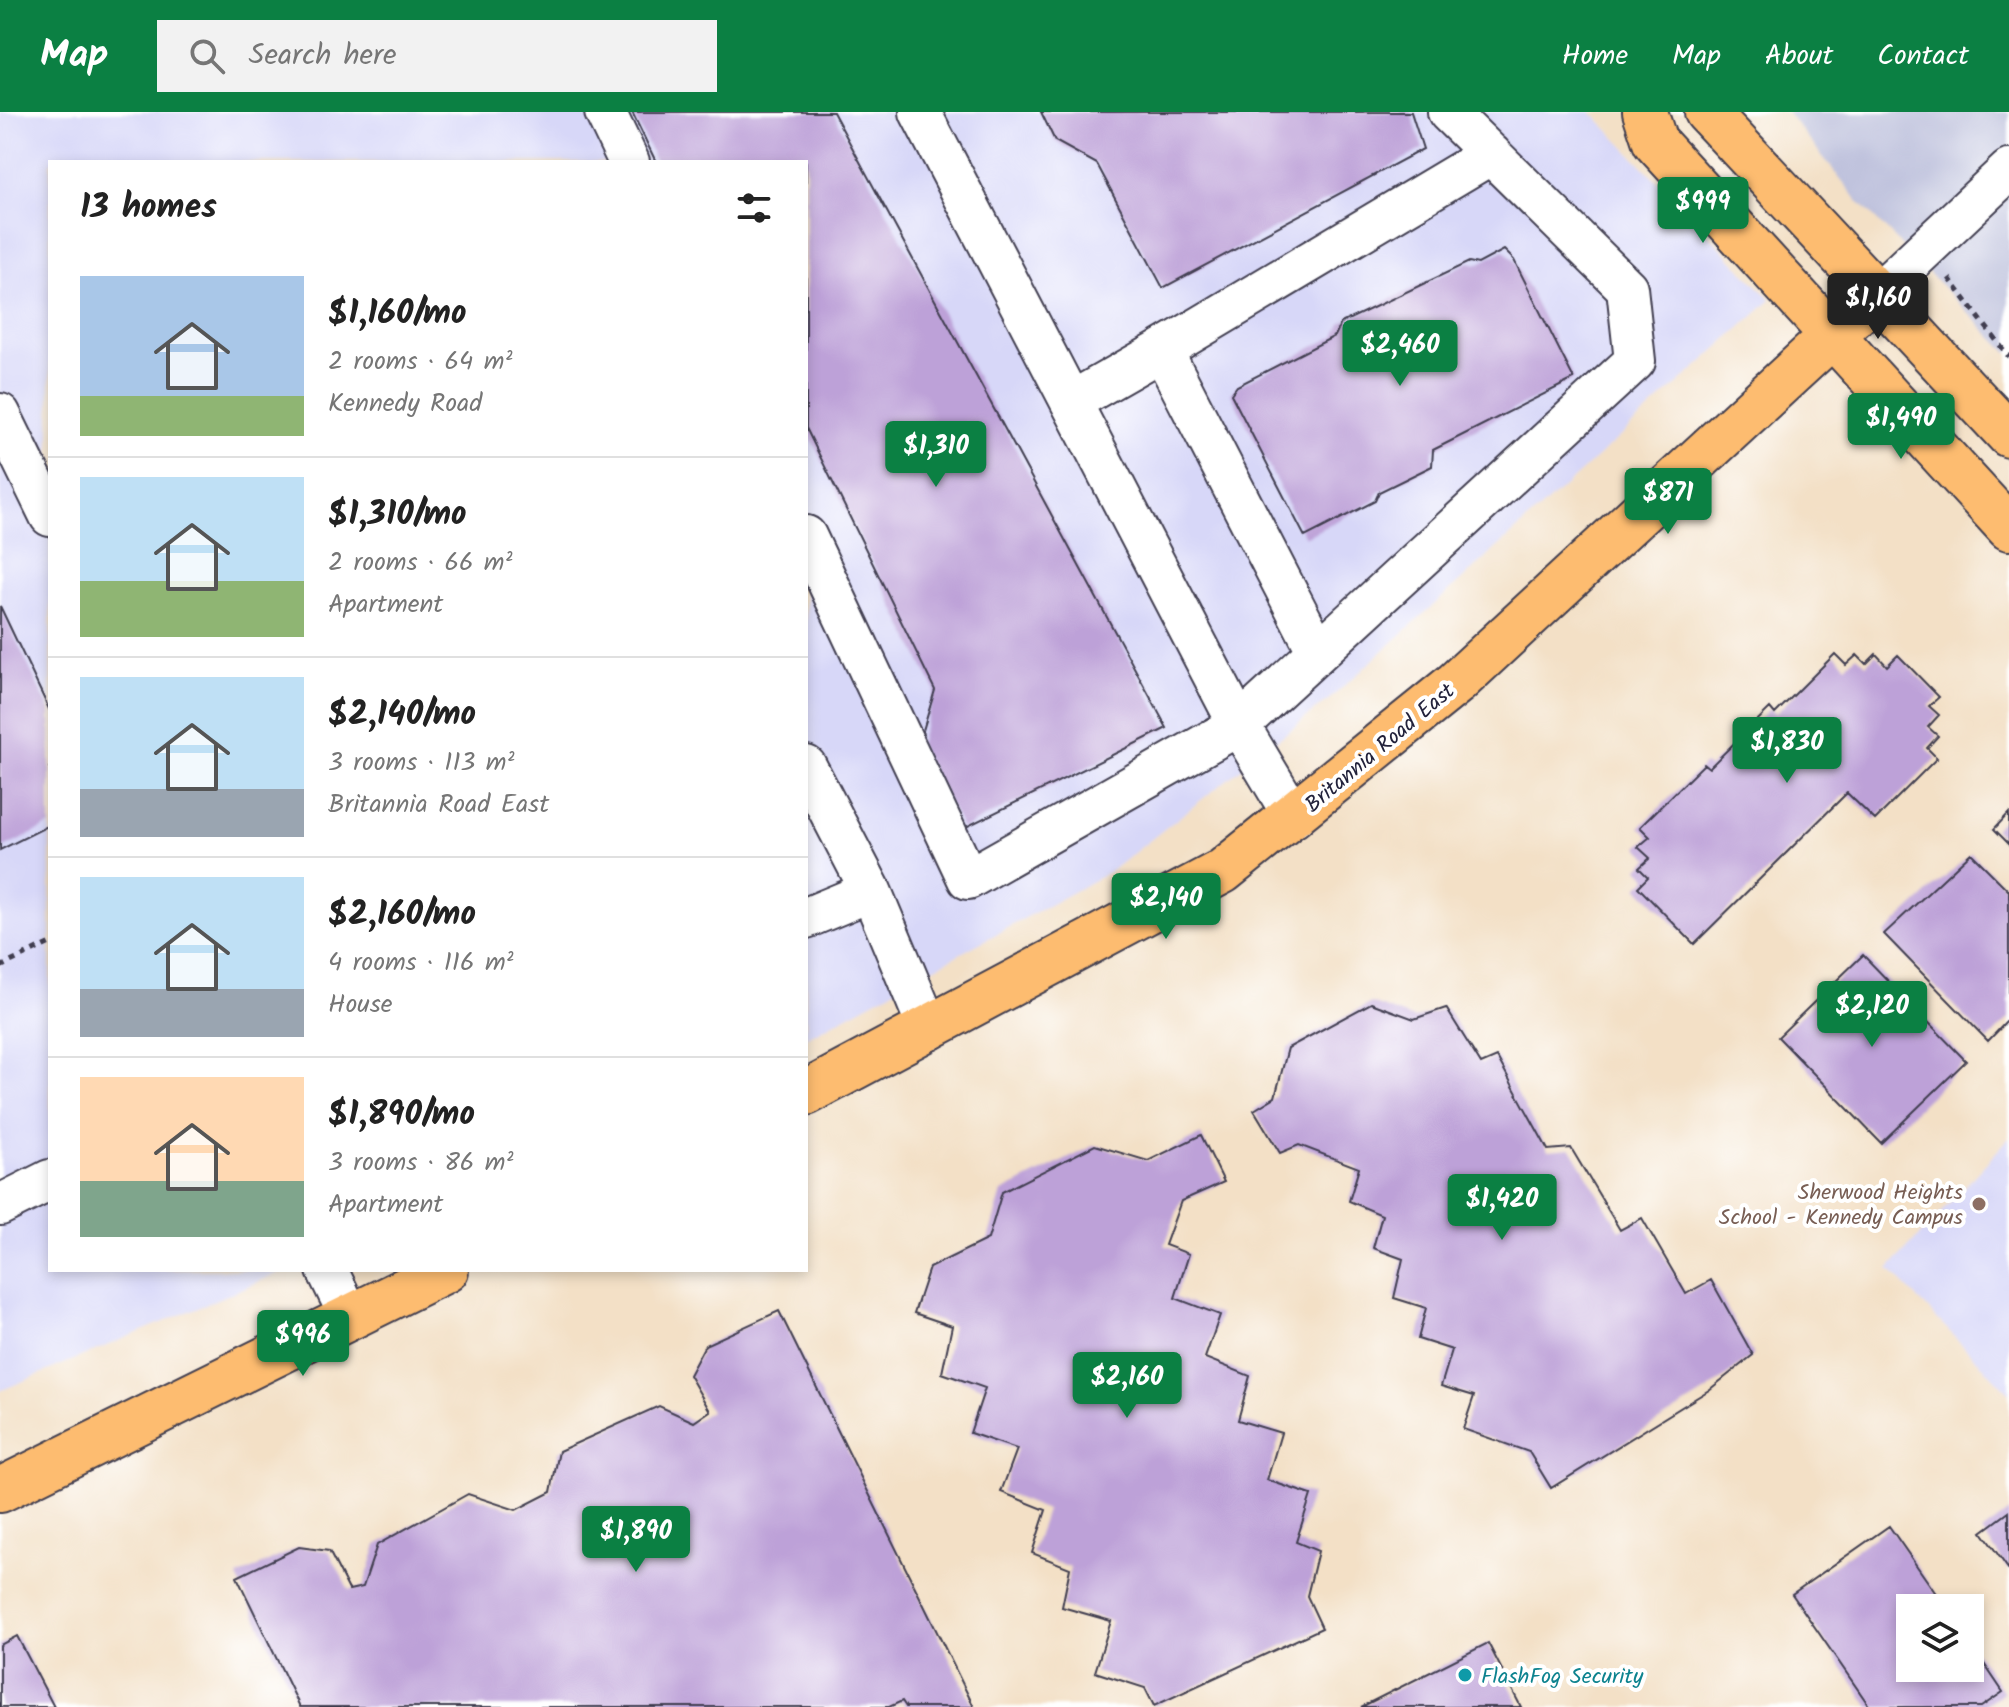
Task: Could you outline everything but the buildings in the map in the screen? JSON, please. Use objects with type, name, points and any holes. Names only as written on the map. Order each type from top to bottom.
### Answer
[{"type":"main road","points":[[1645,112],[1655,142],[2009,528]]},
{"type":"main road","points":[[1707,112],[2009,435]]},
{"type":"main road","name":"Britannia Road East","points":[[808,1092],[1223,871],[1294,817],[1456,683],[1876,295]]},
{"type":"main road","points":[[0,1490],[442,1272]]},
{"type":"street","points":[[605,112],[628,160]]},
{"type":"street","points":[[920,112],[1239,725],[1294,817]]},
{"type":"street","points":[[808,540],[968,879],[1239,725],[1635,361],[1627,288],[1448,112]]},
{"type":"street","points":[[1071,402],[1491,154]]},
{"type":"street","points":[[1876,295],[2009,170]]},
{"type":"street","points":[[1162,350],[1318,652]]},
{"type":"street","points":[[0,414],[48,512]]},
{"type":"street","points":[[808,770],[871,891],[929,1030]]},
{"type":"street","points":[[808,917],[871,891]]},
{"type":"street","points":[[0,1205],[48,1181]]},
{"type":"street","points":[[328,1272],[350,1317]]},
{"type":"path","points":[[1971,308],[2009,357]]},
{"type":"path","points":[[0,967],[48,944]]},
{"type":"shaded area","points":[[0,112],[1591,112],[1771,300],[1332,697],[1111,871],[808,1037],[808,160],[48,160],[48,1272],[281,1272],[0,1391]]},
{"type":"shaded area","points":[[1787,112],[2009,112],[2009,354],[1860,203]]},
{"type":"shaded area","name":"Sherwood Heights School - Kennedy Campus","points":[[2009,1138],[2009,1393],[1889,1269]]},
{"type":"place","name":"Sherwood Heights School - Kennedy Campus","points":[[1979,1204]]},
{"type":"place","name":"FlashFog Security","points":[[1465,1675]]}]
